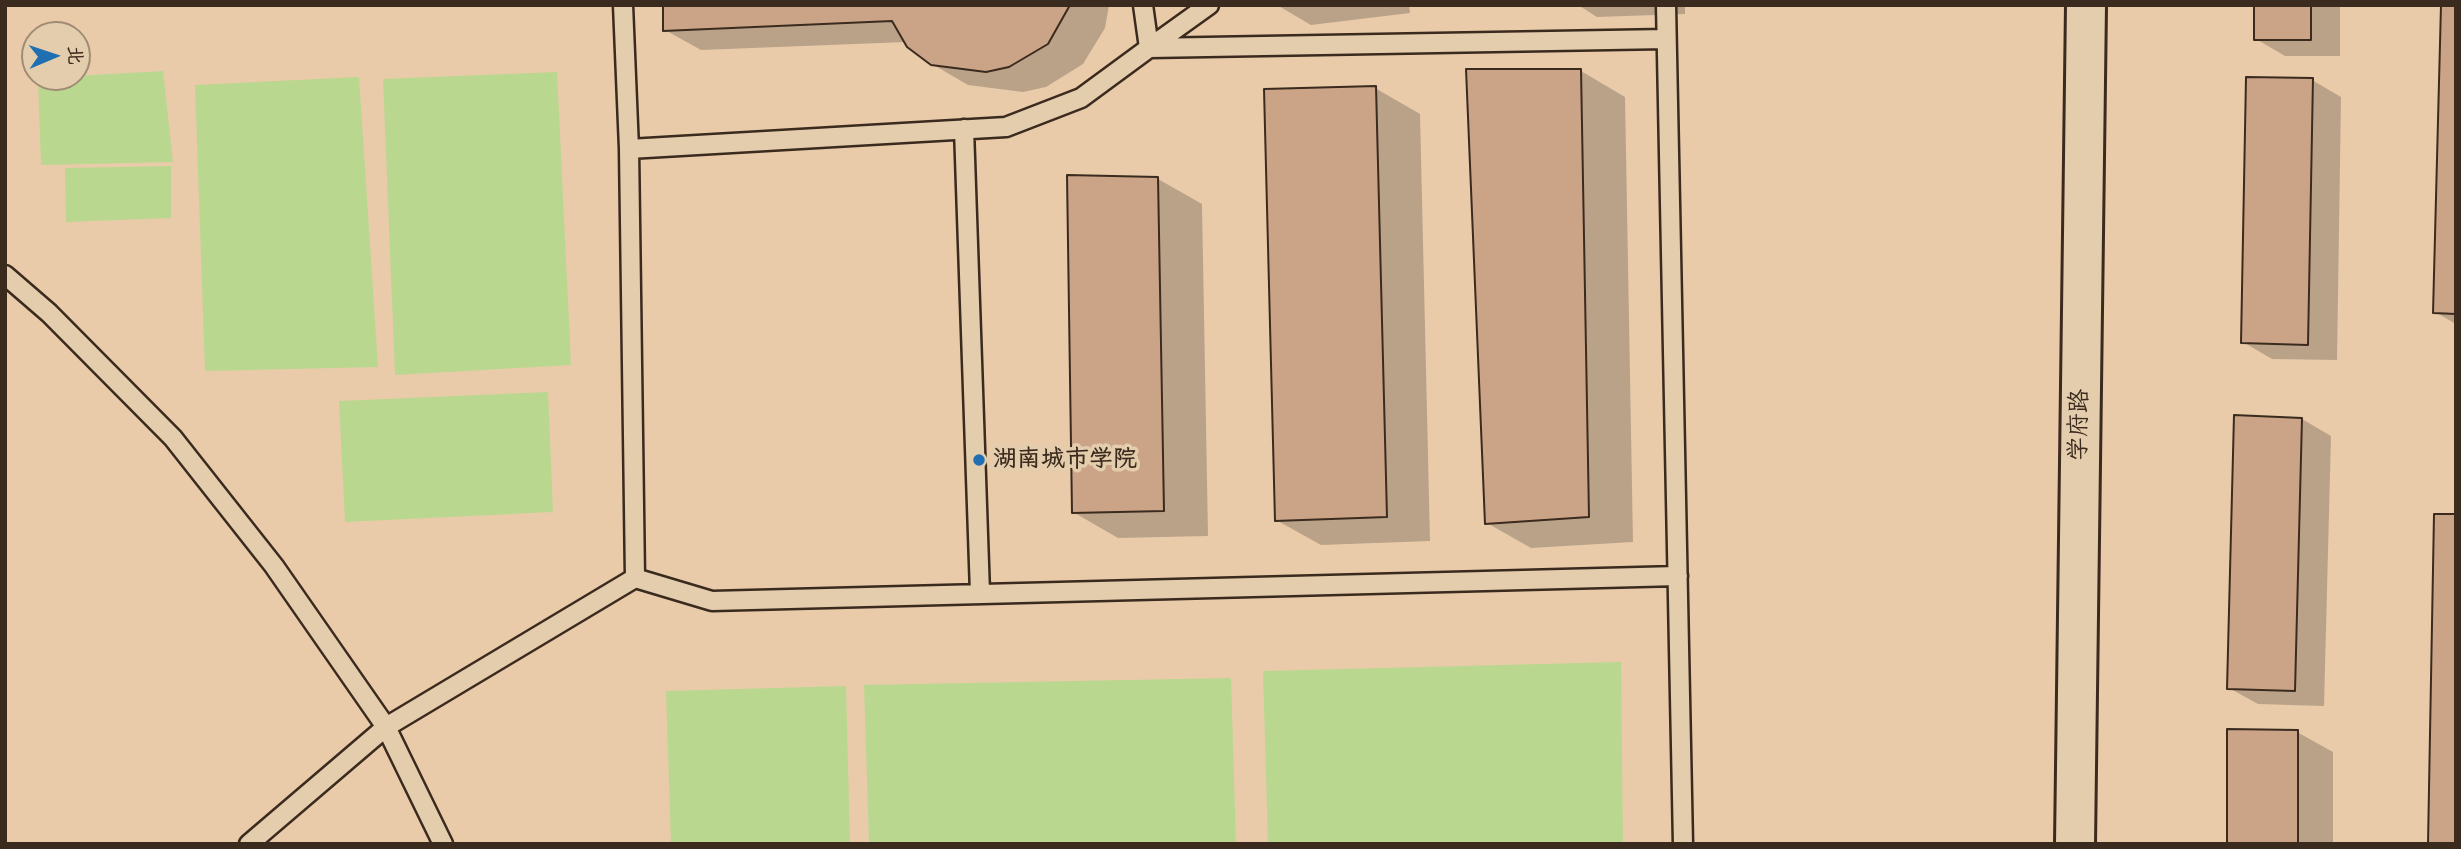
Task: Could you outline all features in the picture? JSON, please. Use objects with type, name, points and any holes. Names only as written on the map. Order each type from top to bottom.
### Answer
[{"type":"street","name":"学府路","points":[[2075,844],[2086,5]]},
{"type":"lane","points":[[624,5],[629,149],[635,578]]},
{"type":"lane","points":[[1143,5],[1149,48]]},
{"type":"lane","points":[[629,149],[1006,127],[1081,98],[1209,5]]},
{"type":"lane","points":[[1665,5],[1684,844]]},
{"type":"lane","points":[[1149,48],[1666,39]]},
{"type":"lane","points":[[964,129],[980,593]]},
{"type":"lane","points":[[5,275],[49,313],[173,438],[274,566],[386,727],[443,844]]},
{"type":"lane","points":[[249,844],[386,727],[635,578],[712,601],[1678,576]]},
{"type":"green space","points":[[163,71],[173,162],[41,165],[38,91],[91,91],[91,75]]},
{"type":"green space","points":[[557,72],[571,365],[395,375],[383,79]]},
{"type":"green space","points":[[359,77],[378,367],[205,371],[195,85]]},
{"type":"green space","points":[[171,166],[171,218],[66,222],[65,168]]},
{"type":"green space","points":[[548,392],[553,512],[345,522],[339,401]]},
{"type":"green space","points":[[1621,662],[1623,844],[1268,844],[1263,671]]},
{"type":"green space","points":[[1231,678],[1236,844],[869,844],[864,685]]},
{"type":"green space","points":[[846,686],[850,844],[671,844],[666,691]]},
{"type":"building","points":[[663,5],[1070,5],[1048,44],[1009,67],[986,72],[931,65],[907,47],[892,21],[663,31]]},
{"type":"building","points":[[2254,5],[2311,5],[2311,40],[2254,40]]},
{"type":"building","points":[[2441,5],[2456,5],[2456,314],[2433,313]]},
{"type":"building","points":[[1466,69],[1581,69],[1589,517],[1485,524]]},
{"type":"building","points":[[2246,77],[2313,78],[2308,345],[2241,343]]},
{"type":"building","points":[[1376,86],[1387,517],[1275,521],[1264,89]]},
{"type":"building","points":[[1067,175],[1158,177],[1164,511],[1072,513]]},
{"type":"building","points":[[2234,415],[2302,418],[2295,691],[2227,689]]},
{"type":"building","points":[[2434,514],[2456,514],[2456,844],[2428,844]]},
{"type":"building","points":[[2227,729],[2298,730],[2298,844],[2227,844]]},
{"type":"place","name":"湖南城市学院","points":[[979,460]]}]
